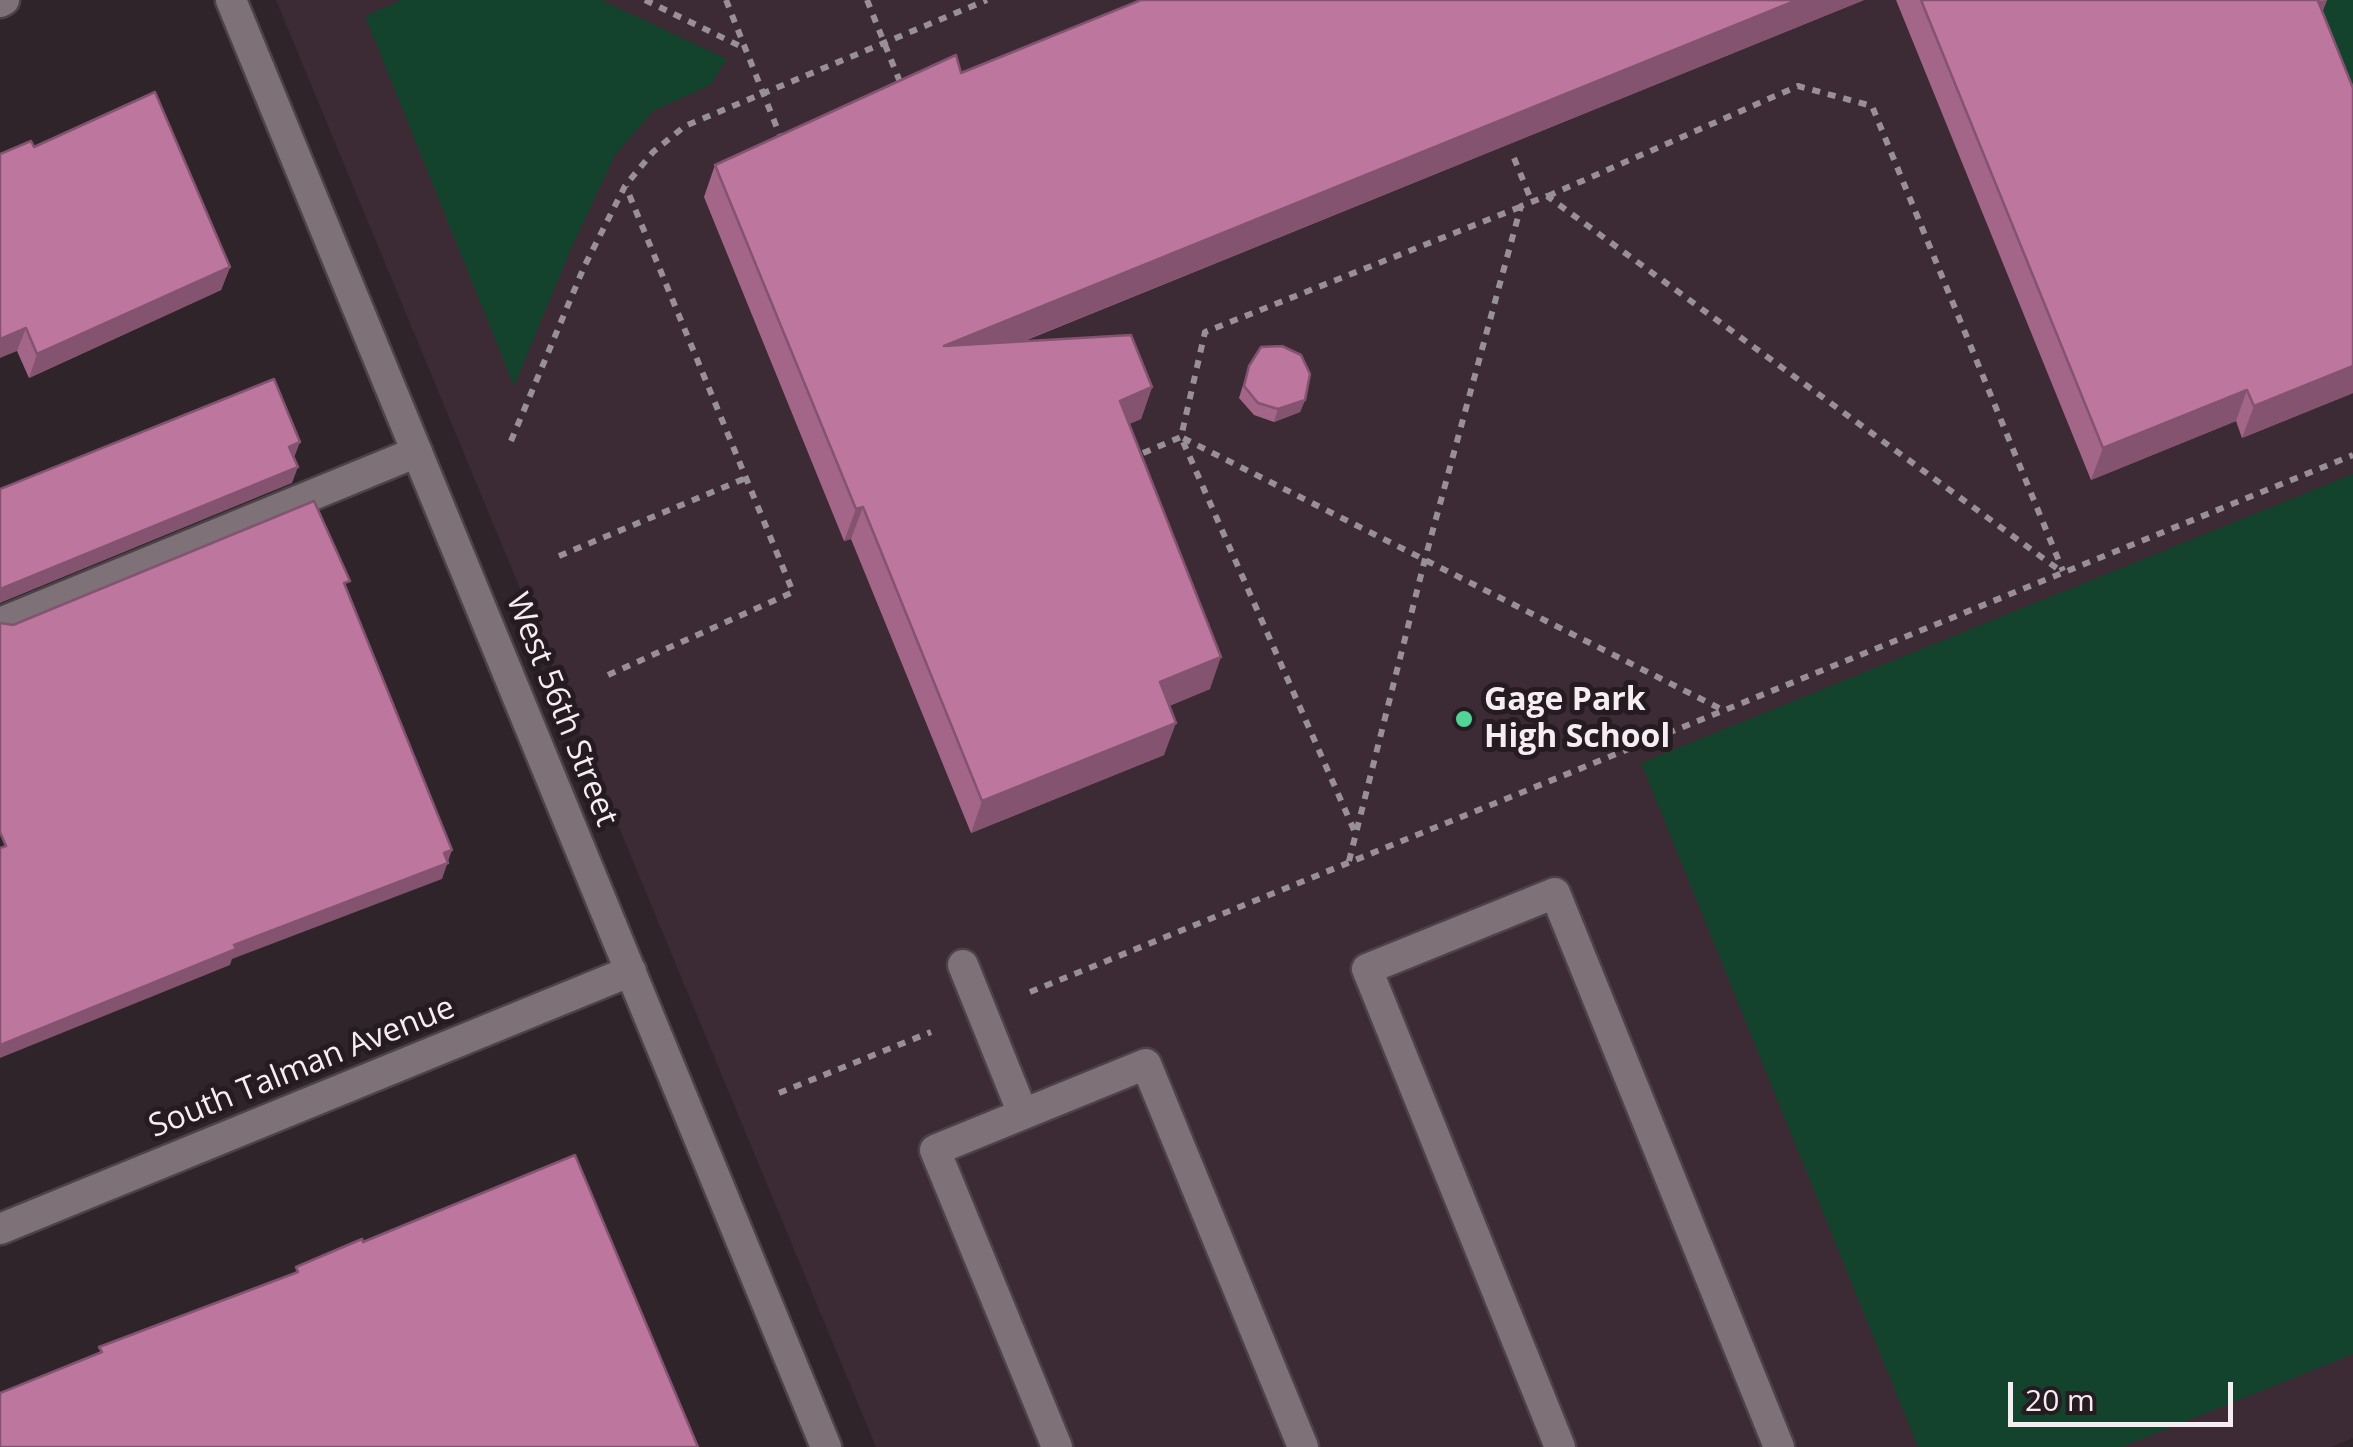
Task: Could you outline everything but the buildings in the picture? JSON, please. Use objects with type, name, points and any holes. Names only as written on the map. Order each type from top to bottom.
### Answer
[{"type":"street","name":"West 56th Street","points":[[231,0],[826,1447]]},
{"type":"street","points":[[0,623],[417,452]]},
{"type":"street","points":[[1560,1447],[1367,969],[1555,893],[1779,1447]]},
{"type":"street","points":[[963,965],[1023,1114]]},
{"type":"street","name":"South Talman Avenue","points":[[0,1230],[630,971]]},
{"type":"street","points":[[1057,1447],[935,1150],[1146,1064],[1302,1447]]},
{"type":"path","points":[[645,0],[746,48]]},
{"type":"path","points":[[726,0],[788,157]]},
{"type":"path","points":[[867,0],[908,103]]},
{"type":"path","points":[[511,441],[584,267],[625,186],[654,152],[685,126],[987,0]]},
{"type":"path","points":[[1355,831],[1181,436],[1204,332],[1547,196],[1798,86],[1872,106],[2063,572]]},
{"type":"path","points":[[1514,158],[1532,202]]},
{"type":"path","points":[[608,676],[793,592],[625,186]]},
{"type":"path","points":[[1547,196],[2063,572]]},
{"type":"path","points":[[1348,863],[1425,559],[1522,206]]},
{"type":"path","points":[[1181,436],[1724,710]]},
{"type":"path","points":[[1143,453],[1181,436]]},
{"type":"path","points":[[779,1093],[2353,455]]},
{"type":"path","points":[[560,556],[746,478]]},
{"type":"shaded area","name":"Gage Park High School","points":[[276,0],[2353,0],[2353,1438],[2331,1447],[876,1447]]},
{"type":"green space","points":[[402,0],[601,0],[727,59],[710,85],[653,111],[615,155],[514,386],[365,16]]},
{"type":"green space","points":[[2310,0],[2353,0],[2353,111]]},
{"type":"green space","points":[[2353,474],[2353,1354],[2122,1447],[1918,1447],[1641,763]]},
{"type":"place","name":"Gage Park High School","points":[[1464,719]]}]
